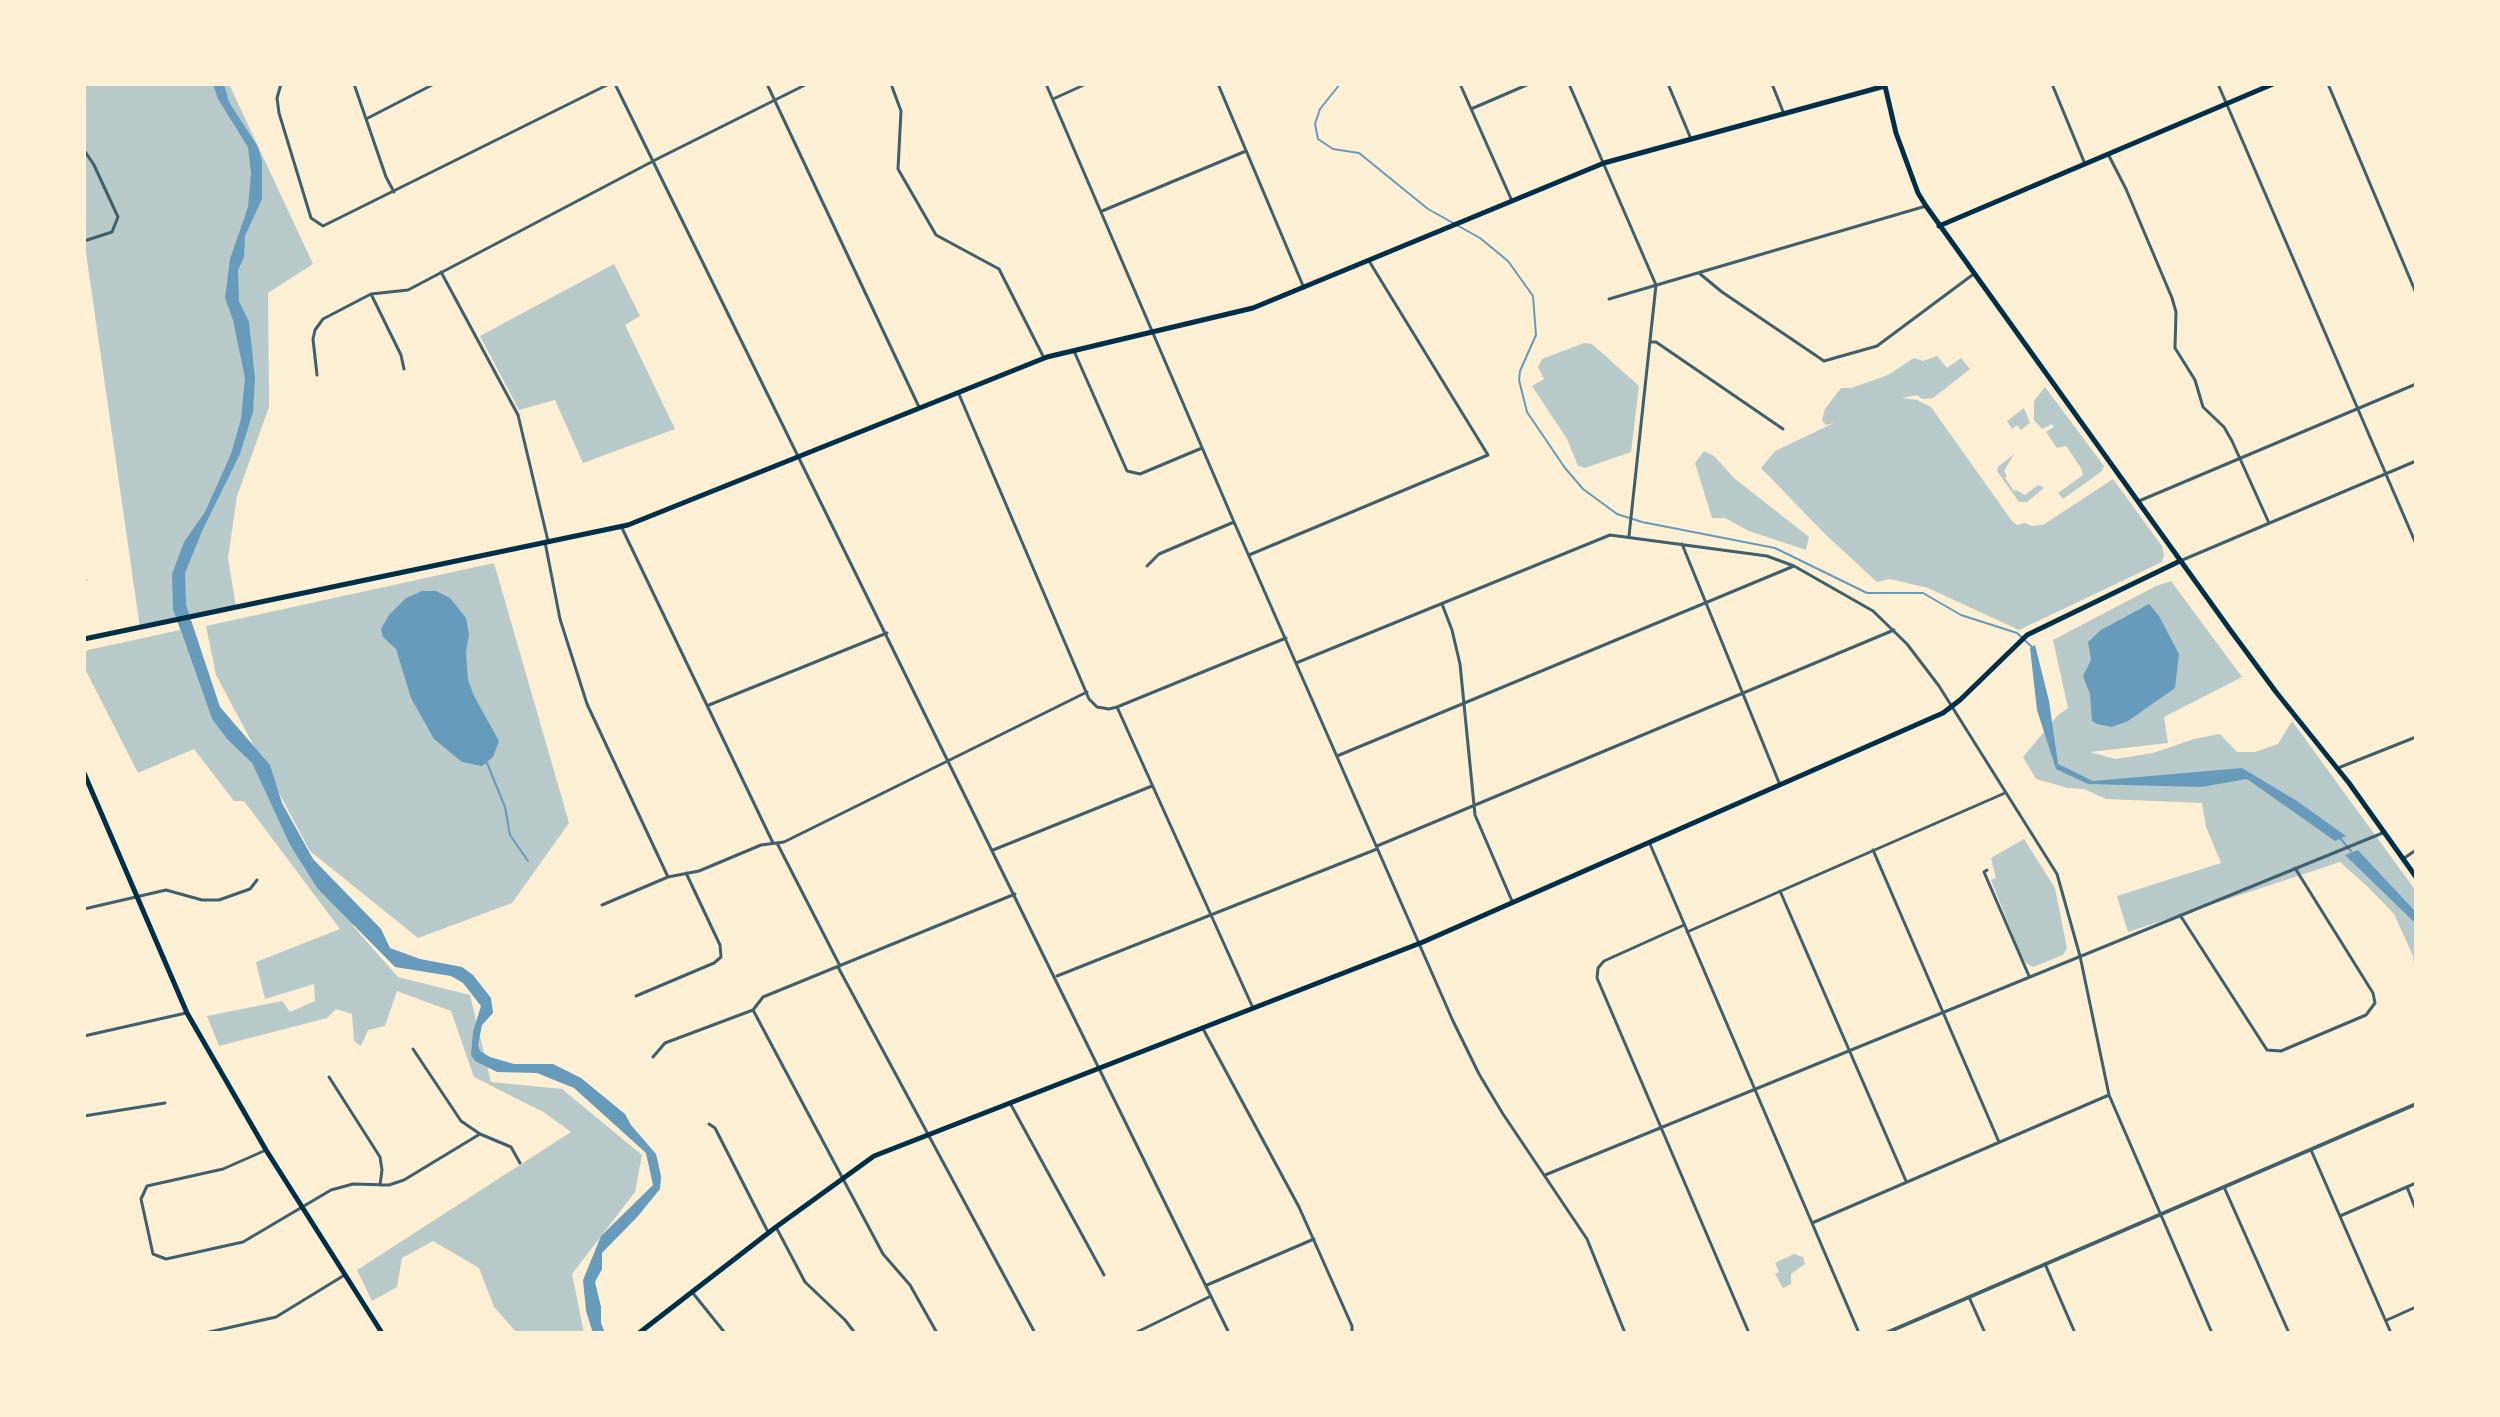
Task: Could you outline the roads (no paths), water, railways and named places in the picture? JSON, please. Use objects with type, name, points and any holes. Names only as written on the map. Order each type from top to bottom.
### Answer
[{"type":"main road","points":[[1939,226],[2273,84]]},
{"type":"main road","points":[[84,639],[621,526],[1044,358],[1253,308],[1604,163],[1886,85],[1896,133],[1918,193],[1939,226],[2180,561],[2416,877]]},
{"type":"main road","points":[[639,1333],[874,1156],[1418,943],[1953,707],[2027,635],[2180,561]]},
{"type":"main road","points":[[84,773],[187,1013],[266,1150],[382,1333]]},
{"type":"street","points":[[281,84],[278,105],[311,218],[318,224],[331,224],[609,84]]},
{"type":"street","points":[[354,84],[394,192]]},
{"type":"street","points":[[366,119],[434,84]]},
{"type":"street","points":[[615,84],[1229,1333]]},
{"type":"street","points":[[767,84],[919,407]]},
{"type":"street","points":[[317,375],[313,339],[319,324],[371,294],[408,290],[807,84]]},
{"type":"street","points":[[891,84],[901,111],[898,169],[936,235],[999,269],[1044,358]]},
{"type":"street","points":[[1046,84],[1418,943],[1479,1074],[1587,1239],[1625,1333]]},
{"type":"street","points":[[1052,99],[1086,84]]},
{"type":"street","points":[[1218,84],[1304,288]]},
{"type":"street","points":[[1460,84],[1512,201]]},
{"type":"street","points":[[1471,109],[1529,84]]},
{"type":"street","points":[[1569,84],[1656,285],[1629,536]]},
{"type":"street","points":[[1668,84],[1691,139]]},
{"type":"street","points":[[1772,84],[1784,114]]},
{"type":"street","points":[[2052,84],[2085,164]]},
{"type":"street","points":[[2218,84],[2416,544]]},
{"type":"street","points":[[2328,84],[2416,293]]},
{"type":"street","points":[[84,150],[118,217],[112,232],[84,241]]},
{"type":"street","points":[[1101,212],[1246,151]]},
{"type":"street","points":[[2108,154],[2172,298],[2176,312],[2175,348],[2195,380],[2203,407],[2224,427],[2269,523]]},
{"type":"street","points":[[1609,299],[1926,206]]},
{"type":"street","points":[[1249,555],[1488,455],[1369,261]]},
{"type":"street","points":[[441,272],[518,415],[560,619],[587,704],[668,877]]},
{"type":"street","points":[[1699,273],[1824,361],[1877,346],[1975,273]]},
{"type":"street","points":[[371,294],[401,355],[404,369]]},
{"type":"street","points":[[1651,342],[1656,342],[1783,429]]},
{"type":"street","points":[[1074,351],[1127,471],[1140,474],[1204,447]]},
{"type":"street","points":[[2139,501],[2416,384]]},
{"type":"street","points":[[957,391],[1089,699],[1097,707],[1117,707],[1286,638]]},
{"type":"street","points":[[2180,561],[2416,461]]},
{"type":"street","points":[[1147,566],[1159,554],[1234,522]]},
{"type":"street","points":[[621,526],[775,843],[1035,1333]]},
{"type":"street","points":[[1296,663],[1603,536],[1629,536],[1767,556],[1794,566],[1873,611],[1894,630],[1953,707],[2057,874],[2080,956],[2109,1095],[2212,1333]]},
{"type":"street","points":[[1682,544],[1780,785]]},
{"type":"street","points":[[1337,756],[1794,566]]},
{"type":"street","points":[[1442,604],[1457,648],[1473,806],[1512,902]]},
{"type":"street","points":[[1056,977],[1894,630]]},
{"type":"street","points":[[707,706],[887,633]]},
{"type":"street","points":[[602,905],[668,877],[699,871],[761,845],[784,842],[1087,692]]},
{"type":"street","points":[[1117,707],[1253,1008]]},
{"type":"street","points":[[2337,768],[2416,737]]},
{"type":"street","points":[[993,850],[1152,786]]},
{"type":"street","points":[[1687,932],[2005,793]]},
{"type":"street","points":[[1545,1175],[2385,832]]},
{"type":"street","points":[[1648,841],[1859,1333]]},
{"type":"street","points":[[1873,850],[1999,1142]]},
{"type":"street","points":[[2403,859],[2416,850]]},
{"type":"street","points":[[2180,915],[2267,1050],[2281,1051],[2366,1015],[2375,1003],[2373,993],[2295,868]]},
{"type":"street","points":[[1987,870],[1984,872],[2029,977]]},
{"type":"street","points":[[636,996],[714,963],[721,957],[722,951],[686,873]]},
{"type":"street","points":[[84,909],[166,890],[202,900],[219,900],[250,889],[257,880]]},
{"type":"street","points":[[1780,891],[1906,1182]]},
{"type":"street","points":[[653,1057],[665,1043],[753,1010],[763,997],[1015,894]]},
{"type":"street","points":[[1684,925],[1604,961],[1596,973],[1749,1333]]},
{"type":"street","points":[[753,1010],[883,1254],[910,1285],[937,1333]]},
{"type":"street","points":[[84,1036],[187,1013]]},
{"type":"street","points":[[1202,1027],[1299,1207],[1352,1326],[1352,1333]]},
{"type":"street","points":[[413,1049],[453,1112],[480,1134],[511,1147],[520,1163]]},
{"type":"street","points":[[329,1077],[380,1157],[380,1185]]},
{"type":"street","points":[[1812,1223],[2109,1095]]},
{"type":"street","points":[[84,1116],[165,1103]]},
{"type":"street","points":[[1010,1103],[1104,1275]]},
{"type":"street","points":[[1886,1333],[2416,1104]]},
{"type":"street","points":[[709,1124],[715,1128],[768,1233]]},
{"type":"street","points":[[266,1150],[223,1169],[147,1186],[141,1199],[153,1254],[166,1259],[243,1242],[303,1205],[342,1186],[380,1185],[404,1180],[480,1134]]},
{"type":"street","points":[[2311,1150],[2391,1333]]},
{"type":"street","points":[[2340,1216],[2416,1183]]},
{"type":"street","points":[[2224,1187],[2289,1333]]},
{"type":"street","points":[[2407,1187],[2416,1210]]},
{"type":"street","points":[[776,1227],[805,1282],[855,1333]]},
{"type":"street","points":[[1205,1285],[1314,1239]]},
{"type":"street","points":[[2045,1264],[2075,1333]]},
{"type":"street","points":[[205,1333],[276,1317],[346,1274]]},
{"type":"street","points":[[692,1292],[725,1333]]},
{"type":"street","points":[[1135,1333],[1211,1296]]},
{"type":"street","points":[[1969,1297],[1985,1333]]},
{"type":"street","points":[[2386,1320],[2416,1307]]},
{"type":"water","points":[[213,84],[224,84],[229,102],[258,147],[262,161],[262,199],[245,236],[244,257],[238,270],[239,301],[249,322],[255,378],[253,412],[240,454],[185,573],[186,605],[220,707],[270,765],[282,803],[313,859],[381,929],[390,948],[420,959],[462,967],[473,975],[491,998],[493,1013],[482,1025],[478,1045],[480,1051],[514,1064],[553,1064],[581,1078],[625,1114],[656,1154],[661,1176],[660,1189],[602,1253],[602,1269],[595,1282],[605,1333],[593,1333],[586,1311],[583,1280],[601,1236],[653,1185],[646,1153],[574,1088],[537,1073],[497,1072],[475,1061],[471,1055],[473,1032],[481,1006],[463,983],[451,976],[395,967],[317,888],[290,845],[252,763],[212,719],[173,609],[172,574],[184,542],[205,512],[231,454],[241,419],[245,378],[233,320],[225,298],[230,259],[248,207],[251,173],[248,147],[218,99]]},
{"type":"water","points":[[422,591],[436,591],[450,598],[466,618],[469,634],[466,653],[468,680],[499,741],[493,757],[482,766],[462,762],[434,739],[411,698],[396,649],[383,637],[381,629],[389,615],[406,598]]},
{"type":"water","points":[[2149,604],[2159,616],[2179,654],[2175,688],[2128,721],[2112,727],[2097,724],[2092,721],[2090,694],[2083,676],[2091,660],[2088,642],[2101,630]]},
{"type":"water","points":[[2035,645],[2049,701],[2058,764],[2093,781],[2242,768],[2297,801],[2346,836],[2335,841],[2247,779],[2201,787],[2088,784],[2056,769],[2037,710],[2030,648]]},
{"type":"water","points":[[2358,850],[2416,912],[2416,924],[2345,855]]},
{"type":"waterway","points":[[1340,84],[1320,109],[1315,124],[1318,139],[1333,149],[1359,153],[1428,209],[1480,238],[1508,261],[1533,296],[1536,335],[1519,380],[1527,412],[1583,489],[1617,514],[1642,522],[1775,548],[1867,593],[1923,593],[1961,615],[2017,633],[2033,648]]},
{"type":"waterway","points":[[487,763],[505,807],[510,835],[528,861]]},
{"type":"waterway","points":[[2340,838],[2351,851]]}]
